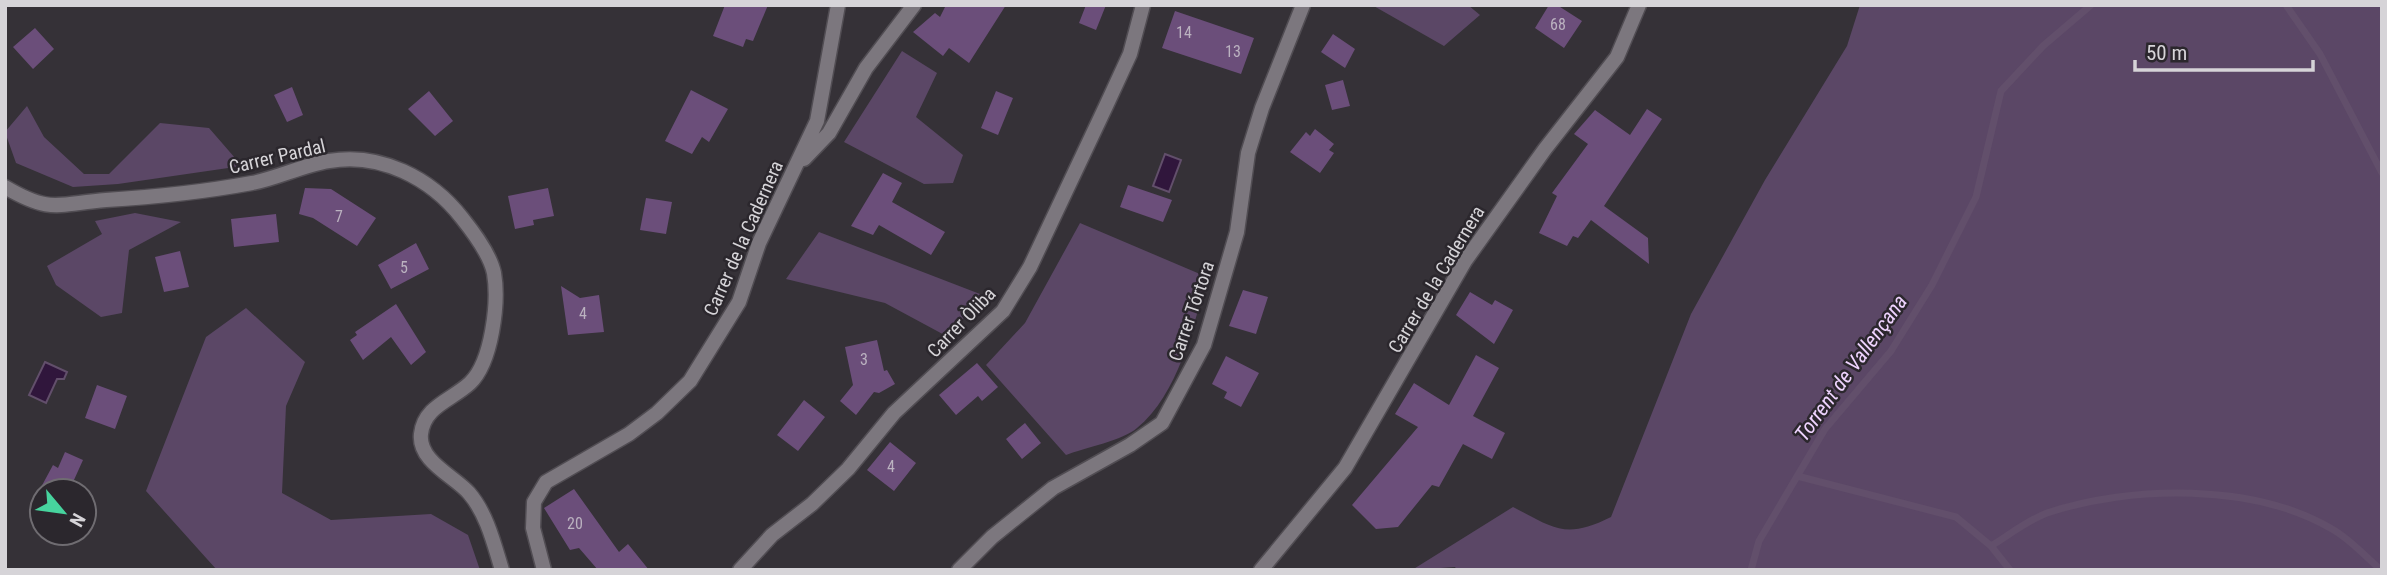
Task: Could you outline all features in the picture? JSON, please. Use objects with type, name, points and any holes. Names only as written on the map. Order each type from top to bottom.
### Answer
[{"type":"street","name":"Carrer de la Cadernera","points":[[544,570],[533,528],[534,502],[546,482],[629,434],[657,413],[690,381],[739,302],[759,243],[817,121],[838,5]]},
{"type":"street","points":[[796,167],[830,133],[866,68],[914,5]]},
{"type":"street","name":"Carrer Òliba","points":[[740,570],[772,535],[812,504],[848,469],[894,413],[1003,311],[1030,267],[1130,54],[1143,5]]},
{"type":"street","name":"Carrer Tórtora","points":[[959,570],[992,537],[1053,488],[1130,445],[1162,423],[1204,345],[1237,232],[1248,153],[1262,108],[1303,5]]},
{"type":"street","name":"Carrer de la Cadernera","points":[[1261,570],[1345,468],[1465,261],[1545,149],[1617,57],[1639,5]]},
{"type":"street","name":"Carrer Pardal","points":[[5,187],[33,203],[62,206],[180,196],[268,180],[329,161],[373,160],[405,172],[445,196],[474,233],[494,271],[495,309],[489,346],[473,380],[452,397],[430,409],[420,435],[427,457],[469,493],[484,515],[502,570]]},
{"type":"shaded area","points":[[1372,5],[1468,5],[1480,15],[1444,46]]},
{"type":"shaded area","points":[[1860,5],[2382,5],[2382,570],[1457,570],[1455,567],[1412,570],[1513,507],[1539,521],[1560,528],[1582,528],[1611,517],[1691,314],[1765,180],[1847,46]]},
{"type":"shaded area","points":[[902,51],[937,73],[916,117],[963,155],[953,183],[924,184],[844,142]]},
{"type":"shaded area","points":[[27,106],[44,137],[84,174],[109,174],[160,123],[209,128],[242,166],[118,184],[73,187],[16,163],[5,132]]},
{"type":"shaded area","points":[[1165,154],[1181,160],[1169,192],[1153,186]]},
{"type":"shaded area","points":[[135,213],[181,222],[129,250],[122,313],[101,317],[56,285],[47,266],[102,234],[95,221]]},
{"type":"shaded area","points":[[1080,223],[1207,277],[1174,378],[1151,414],[1137,428],[1123,436],[1066,455],[986,365],[1025,323]]},
{"type":"shaded area","points":[[819,232],[980,294],[950,338],[885,303],[786,279]]},
{"type":"shaded area","points":[[246,308],[305,362],[286,406],[282,493],[331,520],[431,514],[468,535],[480,570],[217,570],[146,491],[206,337]]},
{"type":"shaded area","points":[[45,362],[67,372],[64,379],[57,379],[46,403],[29,395]]},
{"type":"building","points":[[725,5],[768,5],[753,41],[746,39],[743,47],[713,36]]},
{"type":"building","points":[[946,5],[1006,5],[969,63],[949,48],[943,56],[913,32],[935,13],[940,17]]},
{"type":"building","points":[[1086,5],[1106,5],[1096,30],[1079,23]]},
{"type":"building","points":[[1549,5],[1557,5],[1582,21],[1564,48],[1535,28]]},
{"type":"building","points":[[1175,11],[1254,38],[1241,74],[1162,48]]},
{"type":"building","points":[[35,28],[54,49],[33,69],[13,47]]},
{"type":"building","points":[[1333,34],[1355,49],[1345,68],[1321,52]]},
{"type":"building","points":[[1343,80],[1350,106],[1332,110],[1325,85]]},
{"type":"building","points":[[292,87],[303,115],[287,122],[274,95]]},
{"type":"building","points":[[691,90],[728,109],[709,142],[702,137],[692,154],[665,141]]},
{"type":"building","points":[[429,91],[453,121],[435,136],[408,109]]},
{"type":"building","points":[[996,91],[1013,98],[998,135],[981,128]]},
{"type":"building","points":[[1647,109],[1662,119],[1604,206],[1648,238],[1649,264],[1591,220],[1578,238],[1573,236],[1567,246],[1539,233],[1557,196],[1552,193],[1588,144],[1574,134],[1595,110],[1630,135]]},
{"type":"building","points":[[1315,129],[1334,144],[1329,150],[1334,153],[1320,173],[1290,152],[1306,132],[1310,136]]},
{"type":"building","points":[[883,173],[902,183],[892,202],[945,232],[931,255],[879,225],[873,235],[851,226]]},
{"type":"building","points":[[1128,185],[1172,200],[1163,222],[1120,207]]},
{"type":"building","points":[[305,188],[331,189],[376,218],[357,246],[313,218],[299,214]]},
{"type":"building","points":[[548,188],[554,216],[533,220],[534,225],[515,229],[508,196]]},
{"type":"building","points":[[646,198],[672,202],[666,234],[640,230]]},
{"type":"building","points":[[276,214],[279,242],[234,247],[231,219]]},
{"type":"building","points":[[416,243],[429,269],[391,289],[378,265]]},
{"type":"building","points":[[180,251],[189,287],[164,292],[155,257]]},
{"type":"building","points":[[561,286],[580,298],[599,295],[604,332],[568,335]]},
{"type":"building","points":[[1243,290],[1268,297],[1256,334],[1229,326]]},
{"type":"building","points":[[1470,292],[1492,305],[1495,300],[1513,310],[1494,344],[1456,315]]},
{"type":"building","points":[[396,304],[426,352],[411,365],[391,337],[363,360],[350,340],[357,335],[355,332]]},
{"type":"building","points":[[877,340],[884,371],[887,370],[895,384],[879,393],[874,392],[856,415],[840,401],[853,385],[845,347]]},
{"type":"building","points":[[1476,355],[1499,368],[1473,416],[1505,433],[1492,459],[1463,444],[1439,487],[1432,485],[1398,527],[1376,529],[1352,505],[1418,427],[1395,414],[1414,383],[1449,405]]},
{"type":"building","points":[[1226,356],[1259,373],[1241,407],[1224,398],[1227,392],[1212,384]]},
{"type":"building","points":[[977,363],[998,387],[982,401],[978,396],[956,415],[939,395]]},
{"type":"building","points":[[97,385],[127,396],[115,429],[85,418]]},
{"type":"building","points":[[804,400],[825,417],[798,451],[777,435]]},
{"type":"building","points":[[1025,423],[1041,443],[1022,459],[1006,439]]},
{"type":"building","points":[[890,442],[916,463],[894,491],[867,470]]},
{"type":"building","points":[[65,452],[83,460],[75,477],[47,477],[53,465],[58,468]]},
{"type":"building","points":[[574,489],[619,552],[628,544],[649,570],[598,570],[579,548],[570,550],[544,508]]},
{"type":"waterway","name":"Torrent de Vallençana","points":[[1751,570],[1759,541],[1825,429],[1891,351],[1932,285],[1976,197],[2001,91],[2043,46],[2091,5]]},
{"type":"waterway","points":[[2286,5],[2320,54],[2382,173]]},
{"type":"waterway","points":[[1797,476],[1956,517],[1991,546],[2010,570]]},
{"type":"waterway","points":[[1991,546],[2040,516],[2080,504],[2116,497],[2192,493],[2230,496],[2301,514],[2339,533],[2381,570]]}]
